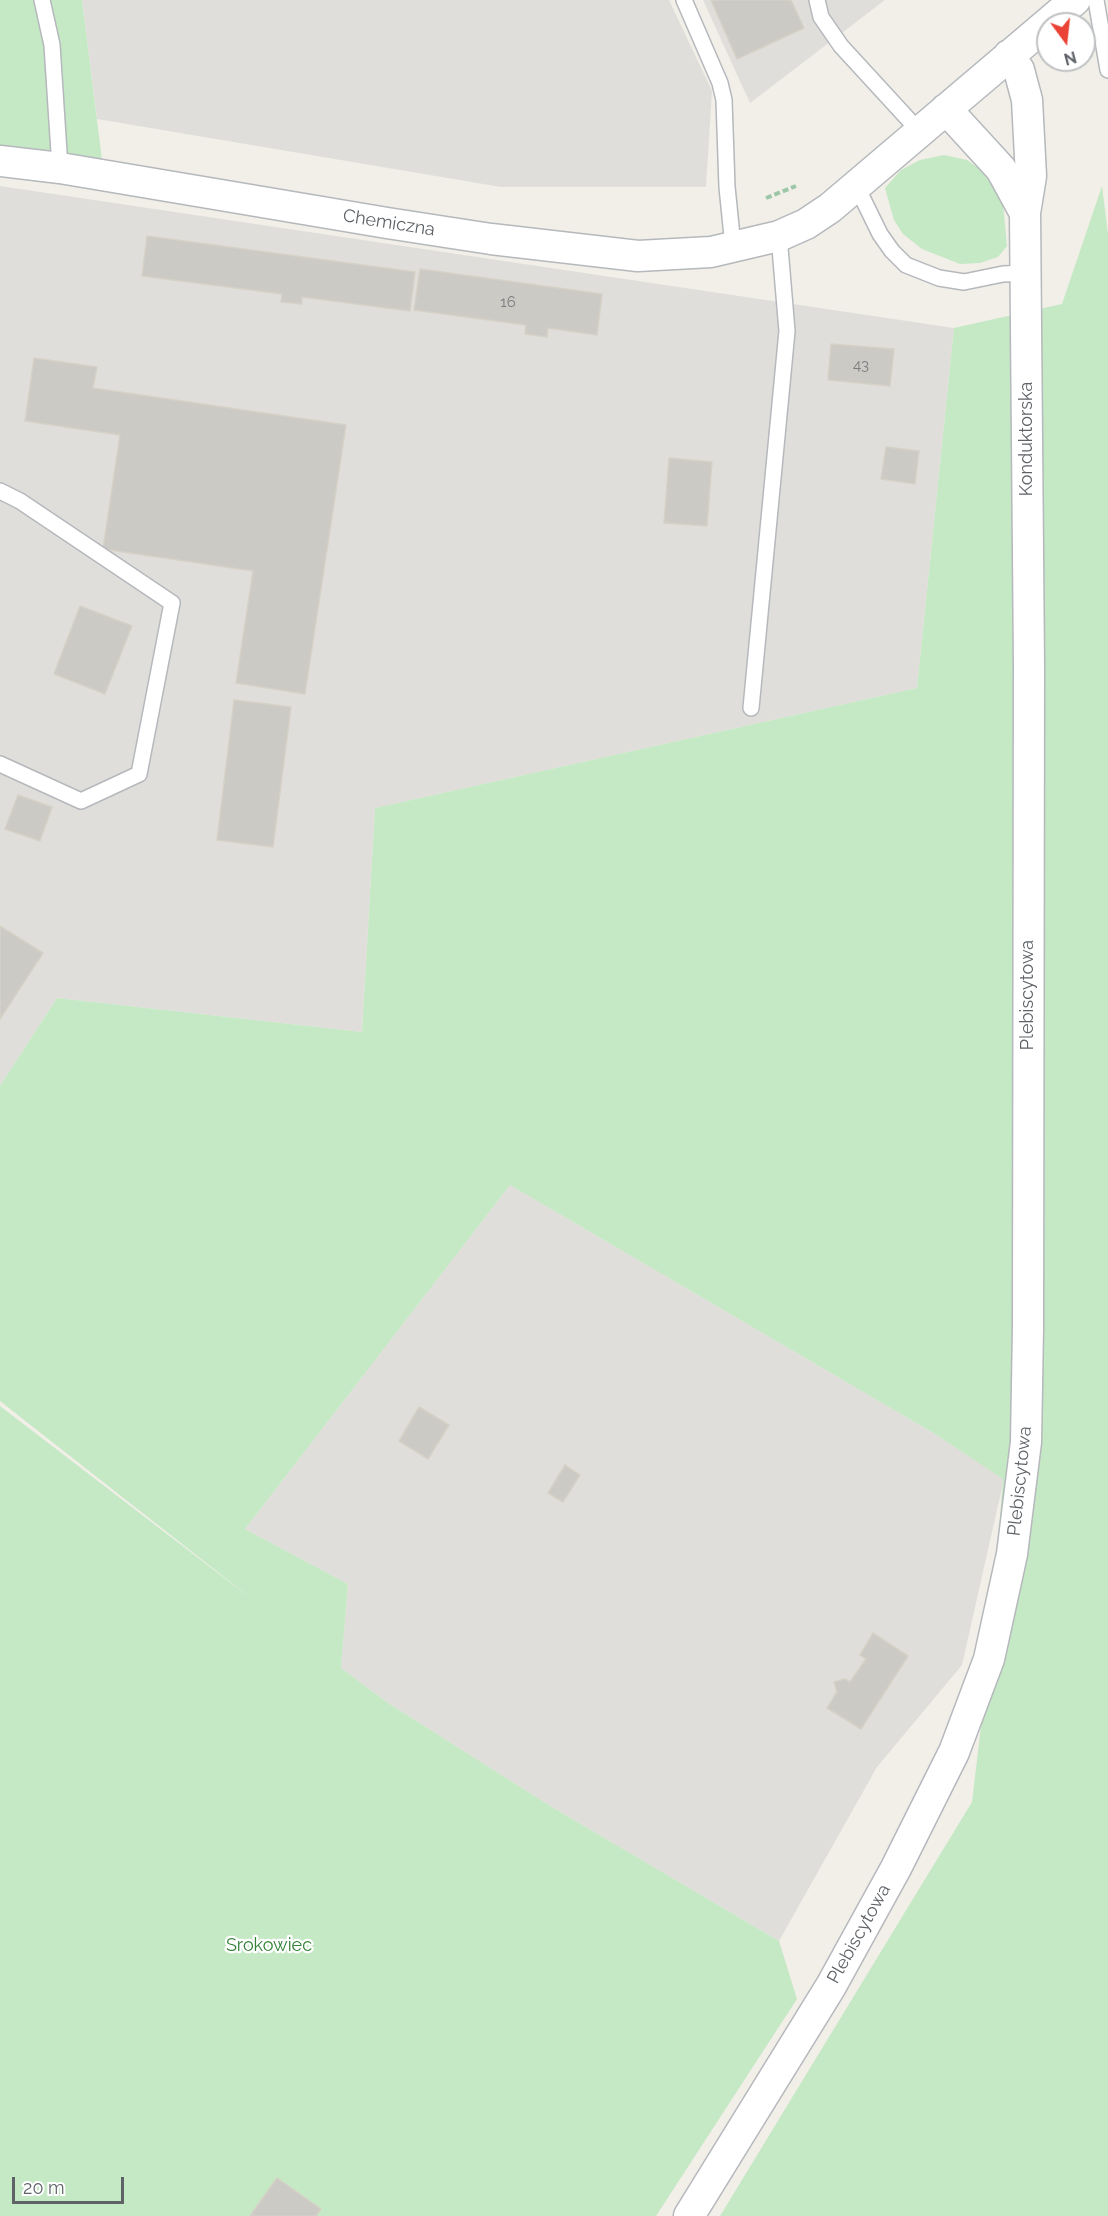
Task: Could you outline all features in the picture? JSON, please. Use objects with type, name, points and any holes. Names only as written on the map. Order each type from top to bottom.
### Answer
[{"type":"street","points":[[779,236],[807,224],[857,187],[1075,0]]},
{"type":"street","name":"Konduktorska","points":[[1009,55],[1019,70],[1027,100],[1031,176],[1025,213],[1029,666]]},
{"type":"street","name":"Konduktorska","points":[[946,110],[1001,169],[1025,213]]},
{"type":"street","name":"Chemiczna","points":[[0,161],[60,168],[387,224],[638,256],[711,252],[779,236]]},
{"type":"street","name":"Plebiscytowa","points":[[689,2216],[831,1986],[896,1868],[954,1752],[989,1659],[1012,1554],[1026,1442],[1029,666]]},
{"type":"lane","points":[[42,0],[52,45],[60,168]]},
{"type":"lane","points":[[684,0],[720,83],[724,100],[727,187],[733,246]]},
{"type":"lane","points":[[817,0],[821,17],[827,27],[920,132]]},
{"type":"lane","points":[[1096,0],[1108,70]]},
{"type":"lane","points":[[857,187],[880,234],[891,251],[906,265],[939,278],[964,282],[1004,274],[1027,273]]},
{"type":"lane","points":[[751,708],[786,331],[779,236]]},
{"type":"lane","points":[[0,490],[172,603],[140,774],[81,801],[0,764]]},
{"type":"shaded area","points":[[82,0],[669,0],[712,91],[706,187],[501,187],[97,119]]},
{"type":"shaded area","points":[[703,0],[885,0],[750,103]]},
{"type":"shaded area","points":[[0,186],[954,328],[917,688],[375,808],[362,1032],[57,998],[0,1086]]},
{"type":"shaded area","points":[[510,1185],[935,1434],[1004,1479],[962,1665],[877,1767],[779,1941],[552,1807],[388,1703],[341,1668],[348,1584],[245,1529]]},
{"type":"green space","points":[[0,0],[82,0],[102,160],[0,152]]},
{"type":"green space","points":[[944,155],[967,160],[987,174],[1003,204],[1007,246],[998,257],[980,263],[960,264],[922,249],[903,234],[894,220],[885,188],[901,170],[920,160]]},
{"type":"green space","name":"Srokowiec","points":[[1102,186],[1108,234],[1108,2216],[720,2216],[972,1802],[989,1659],[1003,1479],[935,1434],[510,1185],[245,1529],[348,1584],[341,1668],[388,1703],[552,1807],[779,1941],[797,1999],[656,2216],[0,2216],[0,1406],[261,1606],[0,1401],[0,1086],[57,998],[362,1032],[375,808],[917,688],[954,328],[1062,304]]},
{"type":"building","points":[[711,0],[791,0],[804,28],[737,59]]},
{"type":"building","points":[[147,236],[415,272],[410,311],[302,297],[302,304],[281,302],[282,294],[142,276]]},
{"type":"building","points":[[420,269],[602,294],[597,335],[548,328],[547,337],[525,334],[526,325],[414,310]]},
{"type":"building","points":[[831,344],[894,349],[890,386],[828,380]]},
{"type":"building","points":[[34,358],[97,367],[93,388],[346,425],[305,694],[236,683],[253,571],[103,549],[120,435],[25,421]]},
{"type":"building","points":[[886,447],[919,451],[915,484],[881,479]]},
{"type":"building","points":[[669,458],[712,462],[707,526],[664,523]]},
{"type":"building","points":[[80,606],[132,626],[105,694],[54,674]]},
{"type":"building","points":[[234,700],[291,707],[273,847],[217,840]]},
{"type":"building","points":[[18,795],[52,807],[40,841],[5,829]]},
{"type":"building","points":[[0,926],[43,953],[0,1019]]},
{"type":"building","points":[[419,1407],[449,1425],[428,1459],[399,1441]]},
{"type":"building","points":[[565,1465],[580,1475],[563,1502],[548,1493]]},
{"type":"building","points":[[873,1633],[908,1656],[861,1729],[827,1708],[837,1692],[834,1682],[845,1679],[850,1682],[866,1659],[860,1655]]},
{"type":"building","points":[[277,2178],[321,2209],[316,2216],[250,2216]]}]
